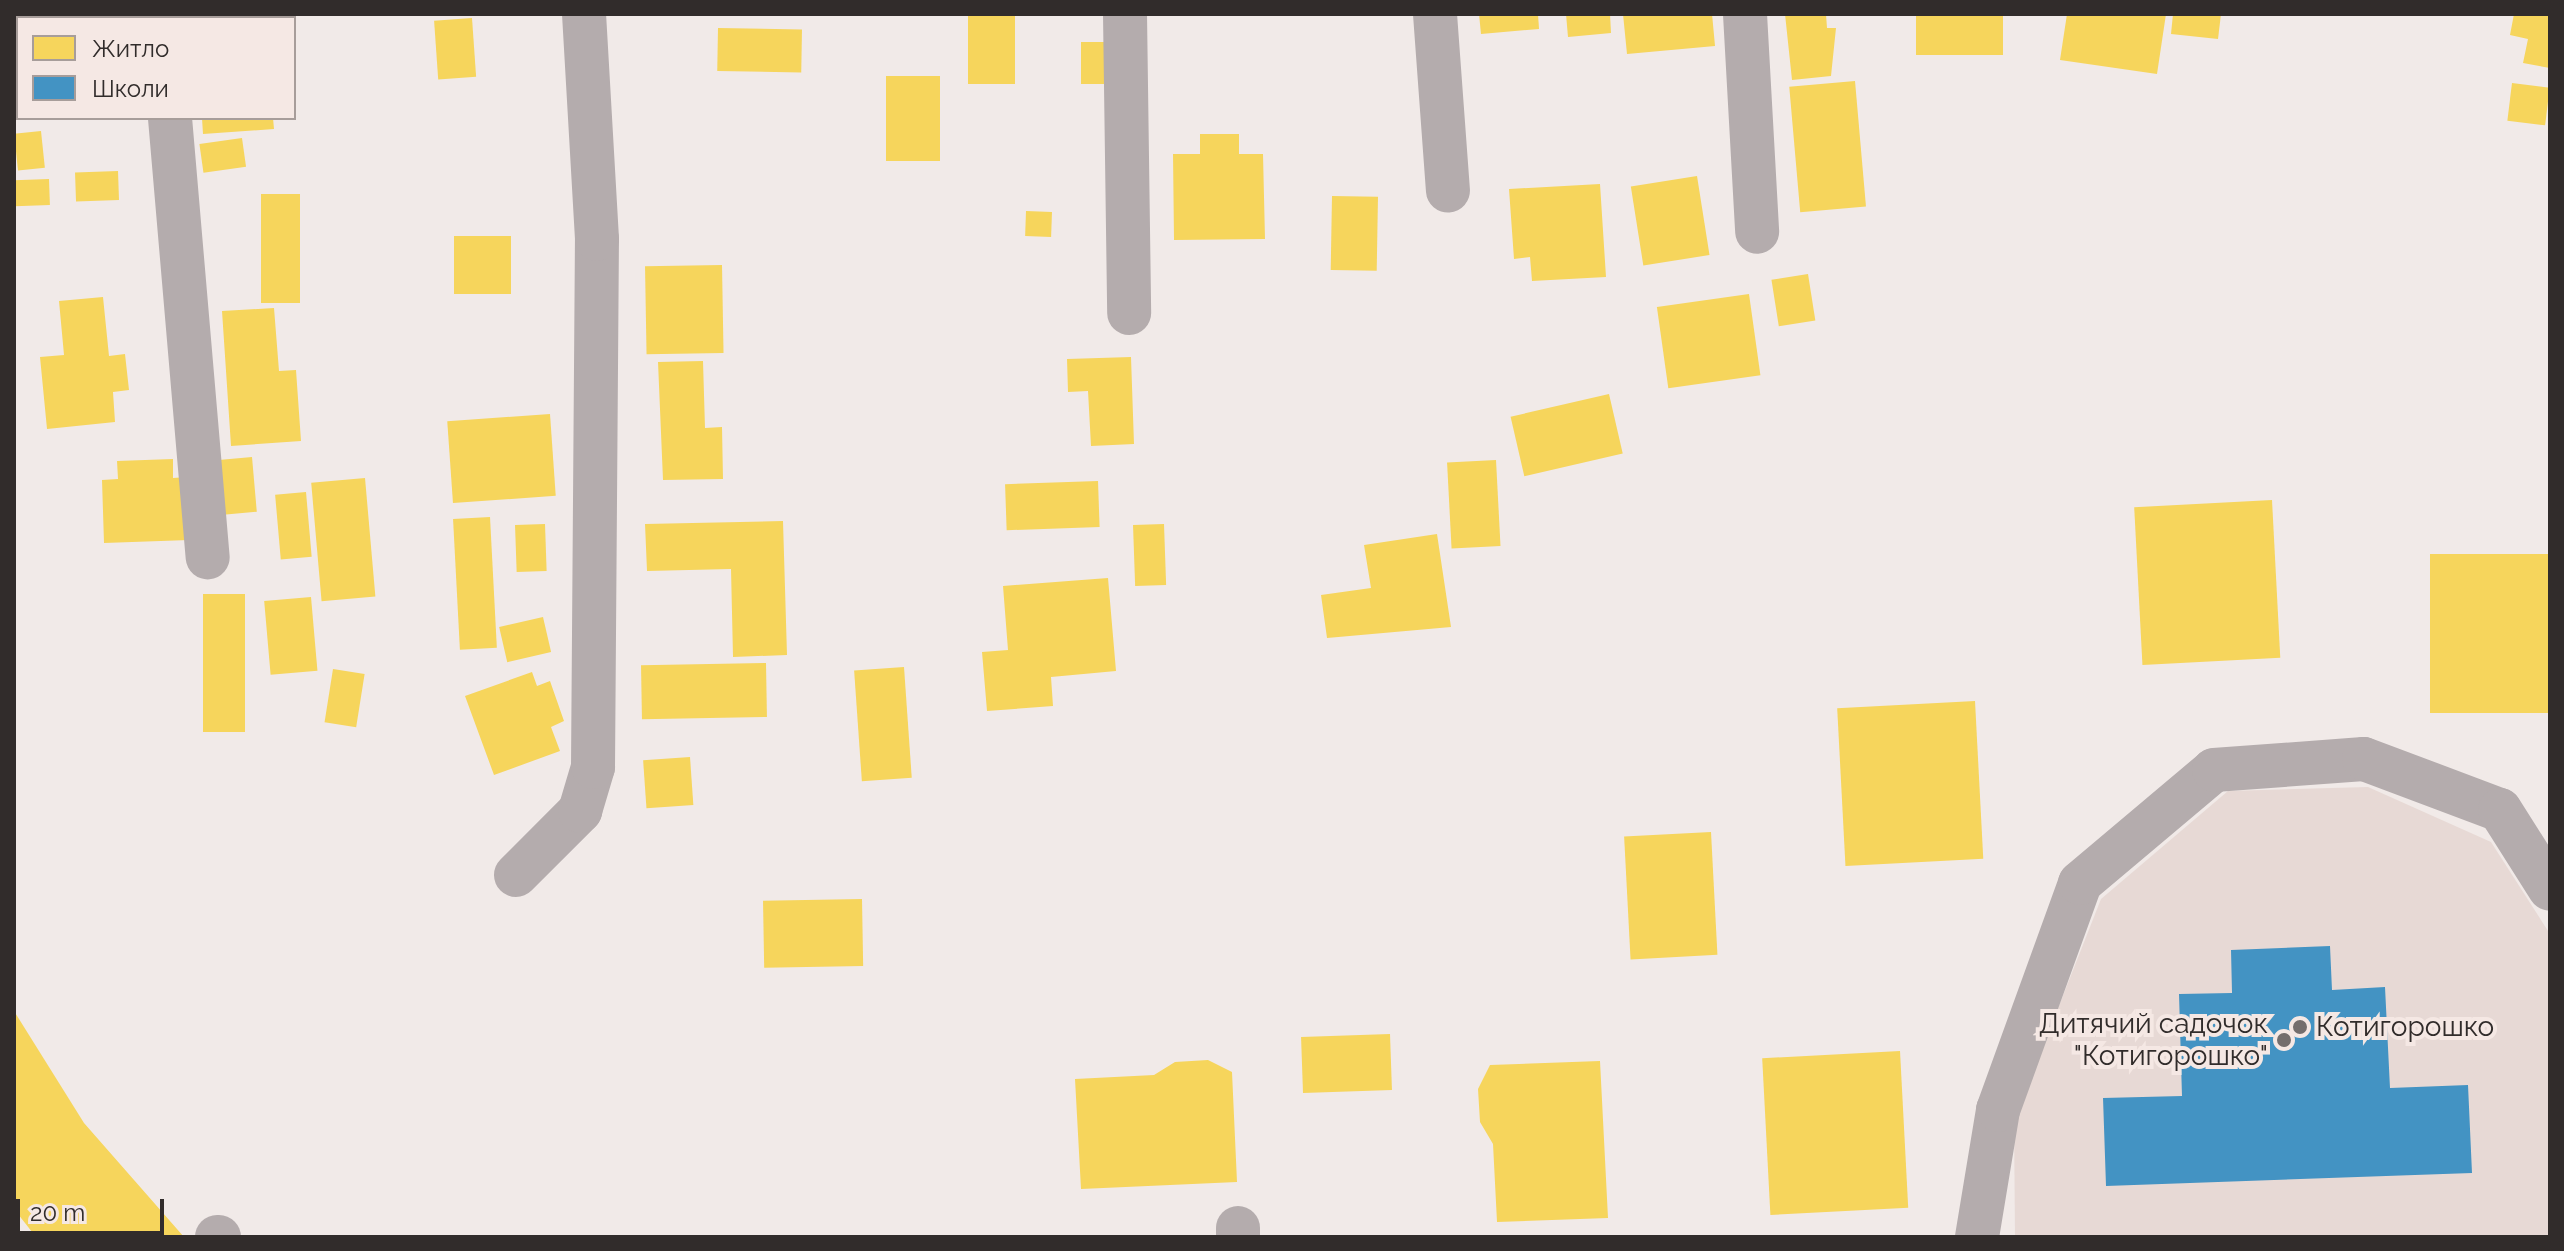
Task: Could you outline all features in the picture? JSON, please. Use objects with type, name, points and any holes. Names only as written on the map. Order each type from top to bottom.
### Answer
[{"type":"lane","points":[[516,875],[580,811],[593,767],[597,239],[584,14]]},
{"type":"lane","points":[[1125,14],[1129,313]]},
{"type":"lane","points":[[1435,14],[1448,191]]},
{"type":"lane","points":[[1745,14],[1757,232]]},
{"type":"lane","points":[[170,120],[208,557]]},
{"type":"lane","points":[[1977,1237],[1998,1110],[2080,883],[2214,770],[2364,759],[2500,810],[2550,889]]},
{"type":"shaded area","name":"Котигорошко","points":[[2368,787],[2491,842],[2550,934],[2550,1237],[2015,1237],[2014,1120],[2101,899],[2228,791]]},
{"type":"building: Житло","points":[[20,14],[80,14],[80,16]]},
{"type":"building: Житло","points":[[968,14],[1015,14],[1015,84],[968,84]]},
{"type":"building: Житло","points":[[1479,14],[1538,14],[1539,29],[1481,34]]},
{"type":"building: Житло","points":[[1566,14],[1610,14],[1611,33],[1568,37]]},
{"type":"building: Житло","points":[[1623,14],[1712,14],[1715,46],[1627,54]]},
{"type":"building: Житло","points":[[1785,14],[1826,14],[1827,28],[1836,28],[1831,76],[1792,80]]},
{"type":"building: Житло","points":[[1916,14],[2003,14],[2003,55],[1916,55]]},
{"type":"building: Житло","points":[[2067,14],[2166,14],[2157,74],[2060,60]]},
{"type":"building: Житло","points":[[2173,14],[2221,14],[2218,39],[2171,34]]},
{"type":"building: Житло","points":[[2514,14],[2550,14],[2550,68],[2523,63],[2528,39],[2510,35]]},
{"type":"building: Житло","points":[[472,18],[476,77],[438,80],[434,21]]},
{"type":"building: Житло","points":[[718,28],[802,29],[801,72],[717,71]]},
{"type":"building: Житло","points":[[1081,42],[1109,42],[1109,84],[1081,84]]},
{"type":"building: Житло","points":[[886,76],[940,76],[940,161],[886,161]]},
{"type":"building: Житло","points":[[1855,81],[1866,207],[1800,212],[1789,87]]},
{"type":"building: Житло","points":[[2512,83],[2550,88],[2545,125],[2507,121]]},
{"type":"building: Житло","points":[[202,120],[273,120],[274,129],[203,134]]},
{"type":"building: Житло","points":[[41,131],[45,168],[18,171],[14,134]]},
{"type":"building: Житло","points":[[1200,134],[1239,134],[1239,154],[1263,154],[1265,239],[1174,240],[1173,154],[1200,154]]},
{"type":"building: Житло","points":[[242,138],[246,167],[203,173],[199,144]]},
{"type":"building: Житло","points":[[118,171],[119,200],[76,201],[75,173]]},
{"type":"building: Житло","points":[[1697,176],[1710,255],[1643,265],[1631,186]]},
{"type":"building: Житло","points":[[49,179],[50,205],[15,206],[14,180]]},
{"type":"building: Житло","points":[[1600,184],[1606,277],[1532,281],[1530,257],[1514,259],[1509,189]]},
{"type":"building: Житло","points":[[261,194],[300,194],[300,303],[261,303]]},
{"type":"building: Житло","points":[[1332,196],[1378,197],[1377,271],[1331,270]]},
{"type":"building: Житло","points":[[1026,211],[1052,212],[1051,237],[1025,236]]},
{"type":"building: Житло","points":[[454,236],[511,236],[511,294],[454,294]]},
{"type":"building: Житло","points":[[722,265],[724,353],[647,354],[645,266]]},
{"type":"building: Житло","points":[[1808,274],[1815,320],[1779,326],[1771,280]]},
{"type":"building: Житло","points":[[1749,294],[1760,375],[1668,388],[1657,307]]},
{"type":"building: Житло","points":[[103,297],[109,356],[125,354],[129,390],[113,392],[115,422],[47,429],[40,357],[64,355],[59,301]]},
{"type":"building: Житло","points":[[274,308],[279,371],[296,370],[301,441],[231,446],[222,311]]},
{"type":"building: Житло","points":[[1131,357],[1134,444],[1091,446],[1088,391],[1068,392],[1067,359]]},
{"type":"building: Житло","points":[[703,361],[705,428],[722,427],[723,479],[663,480],[658,362]]},
{"type":"building: Житло","points":[[1609,394],[1623,453],[1524,476],[1511,417]]},
{"type":"building: Житло","points":[[550,414],[556,496],[453,503],[447,421]]},
{"type":"building: Житло","points":[[252,457],[257,512],[218,515],[213,460]]},
{"type":"building: Житло","points":[[173,459],[173,478],[187,477],[189,540],[104,543],[102,480],[118,479],[117,461]]},
{"type":"building: Житло","points":[[1496,460],[1501,546],[1452,548],[1447,463]]},
{"type":"building: Житло","points":[[365,478],[375,597],[322,601],[311,483]]},
{"type":"building: Житло","points":[[1098,481],[1100,527],[1007,530],[1005,484]]},
{"type":"building: Житло","points":[[306,492],[312,557],[281,559],[275,495]]},
{"type":"building: Житло","points":[[2272,500],[2280,658],[2142,665],[2134,507]]},
{"type":"building: Житло","points":[[490,517],[497,648],[460,650],[453,519]]},
{"type":"building: Житло","points":[[783,521],[787,655],[733,657],[731,569],[647,571],[645,524]]},
{"type":"building: Житло","points":[[545,524],[547,571],[517,572],[515,525]]},
{"type":"building: Житло","points":[[1164,524],[1166,585],[1135,586],[1133,525]]},
{"type":"building: Житло","points":[[1437,534],[1451,627],[1327,638],[1321,595],[1371,588],[1364,545]]},
{"type":"building: Житло","points":[[2430,554],[2550,554],[2550,713],[2430,713]]},
{"type":"building: Житло","points":[[1108,578],[1116,671],[1051,677],[1053,706],[987,711],[982,652],[1008,650],[1003,586]]},
{"type":"building: Житло","points":[[203,594],[245,594],[245,732],[203,732]]},
{"type":"building: Житло","points":[[311,597],[317,671],[271,675],[264,601]]},
{"type":"building: Житло","points":[[543,617],[551,652],[507,662],[499,627]]},
{"type":"building: Житло","points":[[766,663],[767,717],[642,719],[641,665]]},
{"type":"building: Житло","points":[[904,667],[912,778],[862,781],[854,670]]},
{"type":"building: Житло","points":[[333,669],[365,674],[356,727],[325,722]]},
{"type":"building: Житло","points":[[532,672],[537,686],[550,681],[564,721],[551,727],[560,751],[494,775],[465,696]]},
{"type":"building: Житло","points":[[1975,701],[1983,859],[1845,866],[1837,708]]},
{"type":"building: Житло","points":[[690,757],[693,805],[646,808],[643,760]]},
{"type":"building: Житло","points":[[1711,832],[1717,955],[1631,959],[1624,837]]},
{"type":"building: Житло","points":[[862,899],[863,966],[764,968],[763,901]]},
{"type":"building: Житло","points":[[14,1011],[84,1123],[184,1237],[36,1237],[14,1209]]},
{"type":"building: Житло","points":[[1390,1034],[1392,1090],[1303,1093],[1301,1037]]},
{"type":"building: Житло","points":[[1900,1051],[1908,1208],[1770,1215],[1762,1058]]},
{"type":"building: Житло","points":[[1208,1060],[1232,1072],[1237,1182],[1081,1189],[1075,1079],[1154,1075],[1175,1062]]},
{"type":"building: Житло","points":[[1600,1061],[1608,1218],[1497,1222],[1493,1144],[1480,1122],[1478,1089],[1490,1065]]},
{"type":"building: Школи","name":"Дитячий садочок \"Котигорошко\"","points":[[2330,946],[2332,990],[2385,987],[2390,1088],[2468,1085],[2472,1173],[2106,1186],[2103,1098],[2182,1096],[2179,994],[2232,993],[2231,950]]},
{"type":"place","name":"Котигорошко","points":[[2300,1027]]},
{"type":"place","name":"Дитячий садочок \"Котигорошко\"","points":[[2284,1040]]}]
